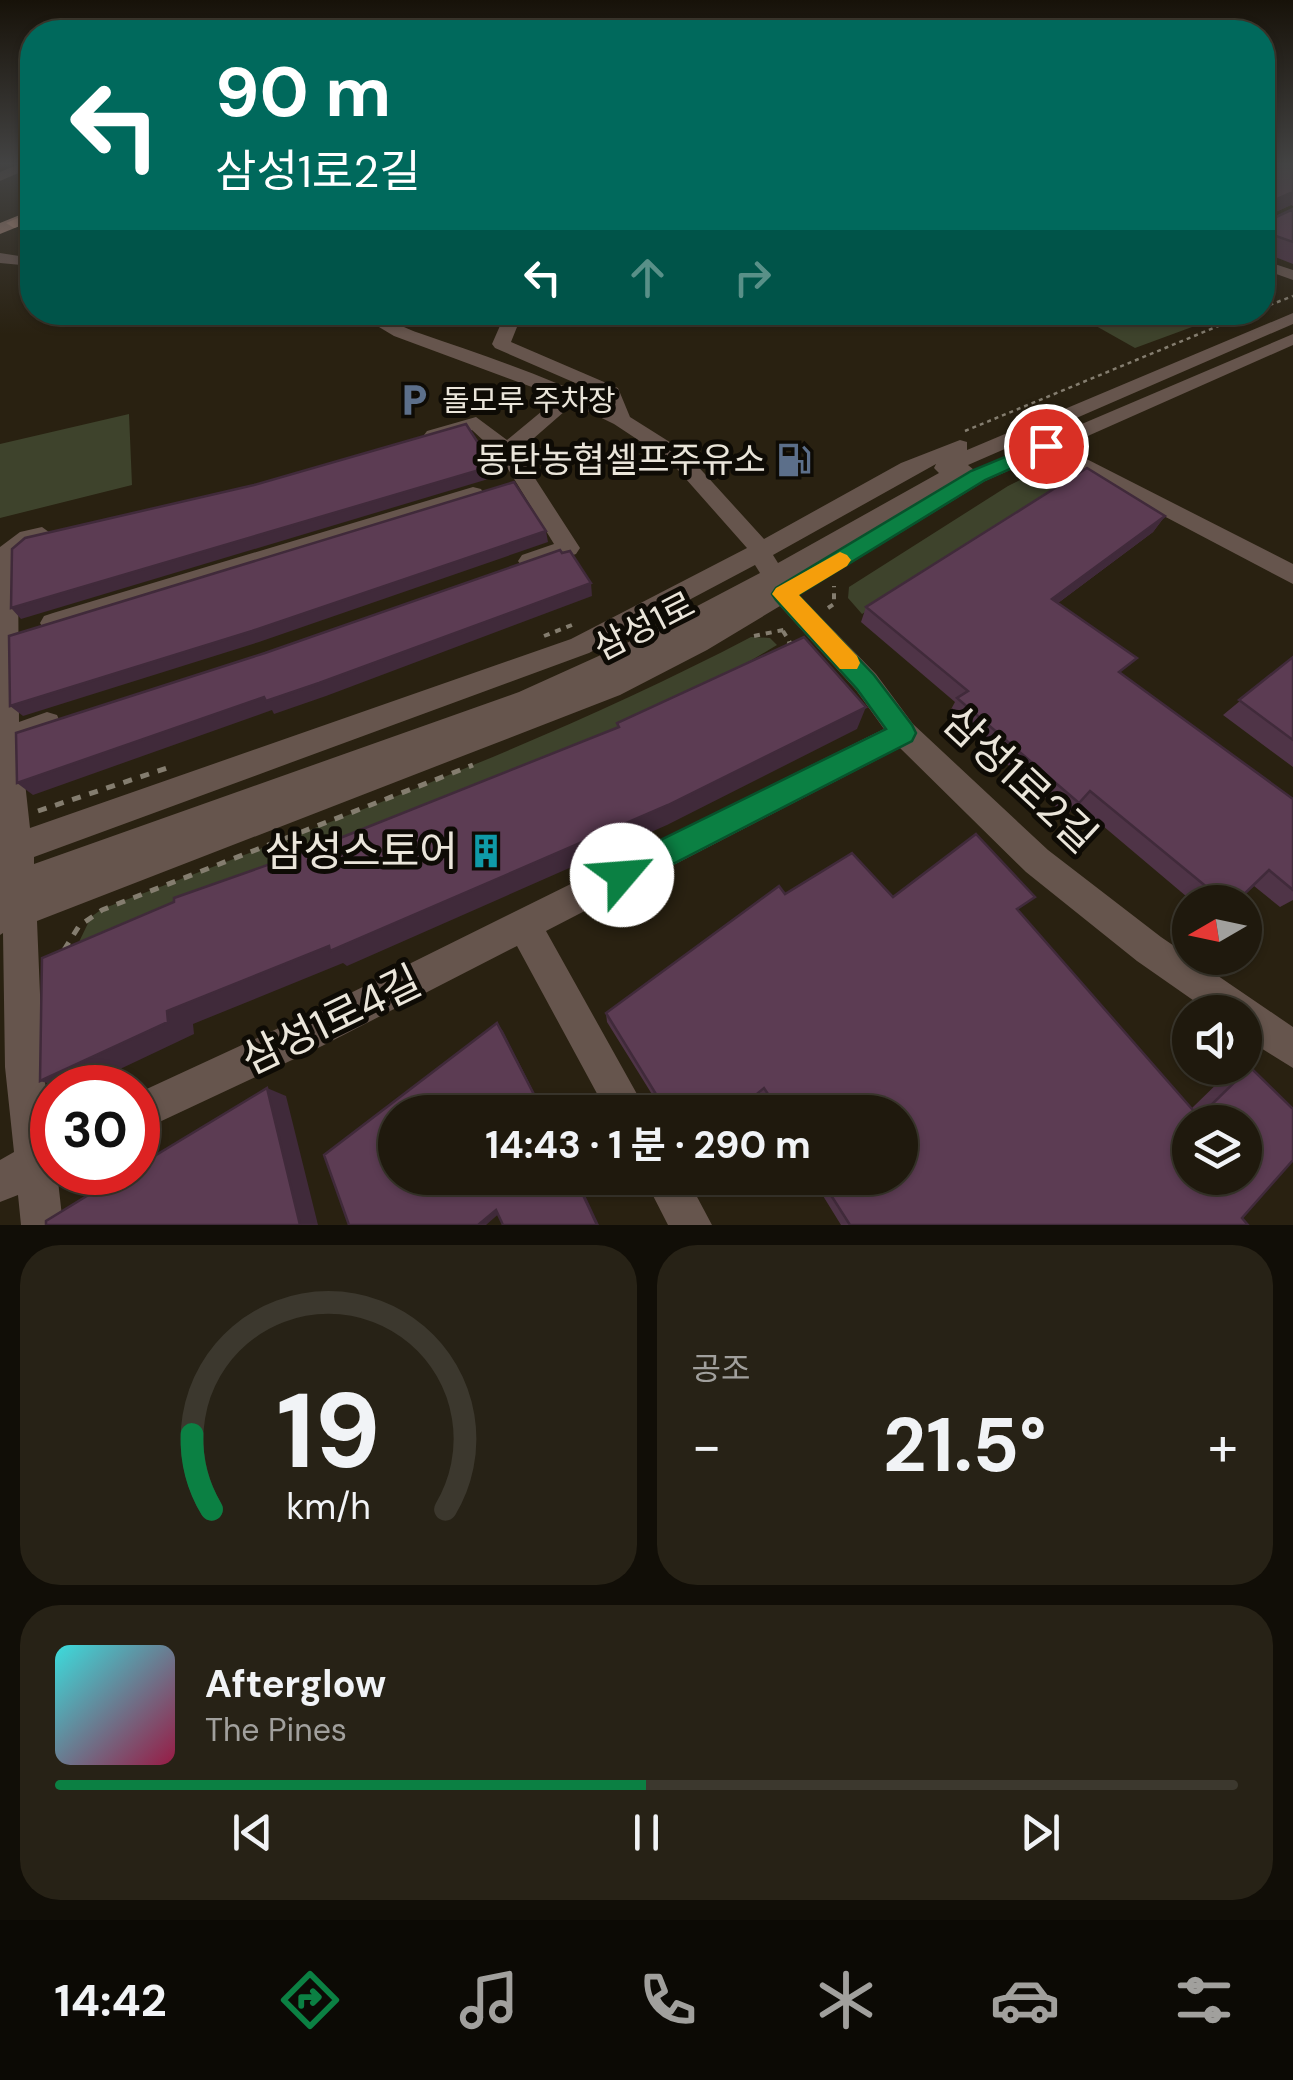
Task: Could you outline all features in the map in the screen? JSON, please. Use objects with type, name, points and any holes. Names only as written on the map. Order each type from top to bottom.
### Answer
[{"type":"street","points":[[773,571],[921,478],[1293,318]]},
{"type":"street","points":[[387,325],[539,380],[622,420]]},
{"type":"street","points":[[509,325],[501,344],[610,392],[622,420]]},
{"type":"street","name":"삼성1로","points":[[10,875],[573,702],[664,662],[927,450],[1249,325]]},
{"type":"street","points":[[10,875],[611,652],[773,571],[930,485],[1293,326]]},
{"type":"street","name":"삼성1로","points":[[773,571],[978,476],[1293,339]]},
{"type":"street","points":[[514,567],[568,548],[507,484],[508,452],[517,440],[570,397]]},
{"type":"street","name":"삼성1로2길","points":[[622,420],[677,456],[773,571],[796,625],[866,682],[903,733],[1038,861],[1149,949],[1216,995]]},
{"type":"street","points":[[404,444],[476,423],[508,452]]},
{"type":"street","points":[[1046,446],[1293,576]]},
{"type":"street","points":[[2,639],[507,484]]},
{"type":"street","points":[[30,1095],[24,1068],[24,954],[10,875],[0,741],[6,555],[28,538],[66,530]]},
{"type":"street","points":[[0,741],[69,716]]},
{"type":"street","name":"삼성1로4길","points":[[160,1102],[903,733]]},
{"type":"street","points":[[524,924],[619,1095]]},
{"type":"street","name":"삼성1로2길","points":[[1262,1027],[1293,1049]]},
{"type":"street","points":[[0,1182],[30,1165]]},
{"type":"street","points":[[42,1225],[43,1195]]},
{"type":"street","points":[[674,1195],[691,1225]]},
{"type":"path","points":[[966,430],[1220,325]]},
{"type":"path","points":[[751,637],[796,625],[834,604],[834,587],[844,577]]},
{"type":"path","points":[[531,641],[584,620]]},
{"type":"path","points":[[776,653],[792,644],[796,625]]},
{"type":"path","points":[[10,875],[180,763]]},
{"type":"path","points":[[63,958],[68,938],[102,910],[475,764]]},
{"type":"green space","points":[[1094,325],[1197,325],[1135,348]]},
{"type":"green space","points":[[129,414],[132,485],[0,518],[0,444]]},
{"type":"green space","points":[[1051,465],[1078,475],[862,614],[848,598],[849,587],[1008,486]]},
{"type":"green space","points":[[751,637],[770,638],[777,645],[686,699],[564,756],[78,944],[91,917],[102,909],[512,749]]},
{"type":"building","points":[[1275,220],[1293,220],[1293,242],[1275,236]]},
{"type":"building","points":[[466,424],[480,446],[490,443],[503,463],[11,608],[12,549],[25,538],[254,485]]},
{"type":"building","points":[[1087,468],[1165,516],[1052,599],[1137,658],[1119,672],[1293,799],[1293,890],[1269,870],[1254,885],[1204,885],[1090,791],[1079,803],[957,698],[968,691],[866,607]]},
{"type":"building","points":[[514,482],[546,531],[252,631],[10,706],[9,636]]},
{"type":"building","points":[[560,550],[570,551],[591,583],[319,683],[266,701],[264,697],[17,783],[16,733],[265,653]]},
{"type":"building","points":[[804,637],[866,707],[668,805],[330,951],[329,946],[167,1011],[168,1022],[75,1065],[40,1065],[42,958],[174,902],[174,898],[310,850],[619,727],[617,723]]},
{"type":"building","points":[[1293,657],[1293,740],[1239,700]]},
{"type":"building","points":[[976,834],[1035,897],[1017,909],[1188,1105],[1172,1105],[1172,1195],[1262,1195],[1262,1105],[1211,1105],[1232,1085],[1262,1085],[1262,1079],[1293,1109],[1293,1160],[1242,1218],[1248,1225],[850,1225],[831,1195],[918,1195],[918,1095],[769,1095],[764,1088],[756,1095],[657,1095],[606,1013],[779,886],[785,894],[852,853],[893,897]]},
{"type":"building","points":[[497,1023],[534,1095],[403,1095]]},
{"type":"building","points":[[267,1088],[300,1225],[46,1225],[46,1221],[88,1195],[160,1195],[160,1153]]},
{"type":"building","points":[[378,1114],[378,1195],[583,1195],[597,1225],[503,1225],[496,1210],[478,1225],[349,1225],[324,1155]]},
{"type":"slow traffic","points":[[840,560],[784,594],[848,663]]},
{"type":"place","name":"돌모루 주차장","points":[[414,400]]},
{"type":"place","name":"동탄농협셀프주유소","points":[[794,460]]},
{"type":"place","name":"삼성스토어","points":[[486,851]]},
{"type":"route","points":[[622,875],[903,733],[866,682],[784,594],[978,476],[1046,446]]}]
